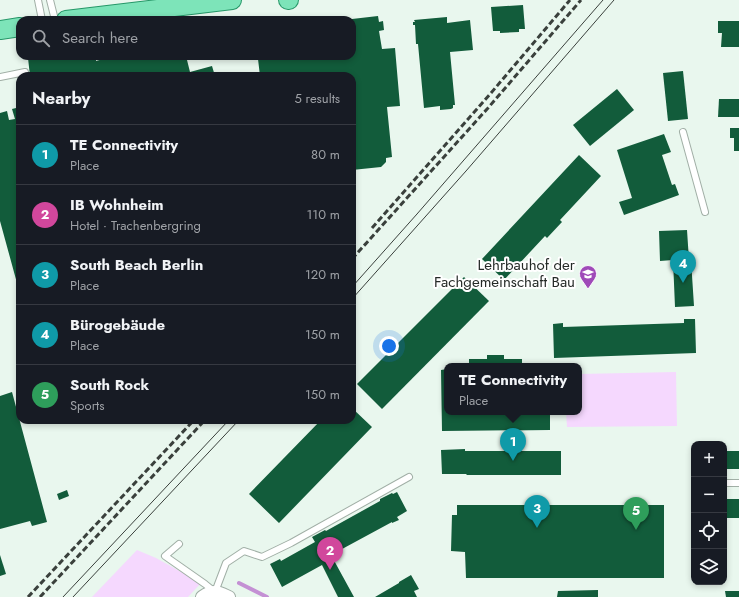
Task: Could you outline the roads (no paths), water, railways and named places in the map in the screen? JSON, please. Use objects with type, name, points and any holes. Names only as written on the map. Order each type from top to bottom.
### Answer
[{"type":"main road","points":[[99,16],[232,0]]},
{"type":"main road","points":[[0,30],[16,28]]},
{"type":"street","points":[[202,597],[211,592],[221,593],[229,597]]},
{"type":"lane","points":[[38,0],[41,16]]},
{"type":"lane","points":[[50,0],[54,16]]},
{"type":"lane","points":[[0,77],[16,74]]},
{"type":"lane","points":[[683,132],[705,212]]},
{"type":"lane","points":[[179,544],[165,556],[215,592],[226,563],[244,551],[262,557],[291,543],[409,477]]},
{"type":"lane","points":[[727,483],[739,483]]},
{"type":"waterway","points":[[239,583],[267,597]]},
{"type":"tram line","points":[[356,283],[603,0]]},
{"type":"tram line","points":[[356,295],[466,171],[614,0]]},
{"type":"tram line","points":[[63,597],[225,424]]},
{"type":"tram line","points":[[73,597],[235,424]]},
{"type":"railway","points":[[372,228],[491,93],[570,0]]},
{"type":"railway","points":[[356,255],[488,108],[581,0]]},
{"type":"railway","points":[[28,597],[190,424]]},
{"type":"railway","points":[[40,597],[201,424]]},
{"type":"place","name":"Bürogebäude","points":[[683,283]]},
{"type":"place","name":"Lehrbauhof der Fachgemeinschaft Bau","points":[[588,289]]},
{"type":"place","name":"TE Connectivity","points":[[513,461]]},
{"type":"place","name":"South Beach Berlin","points":[[537,528]]},
{"type":"place","name":"South Rock","points":[[636,530]]},
{"type":"place","name":"IB Wohnheim","points":[[330,570]]}]
